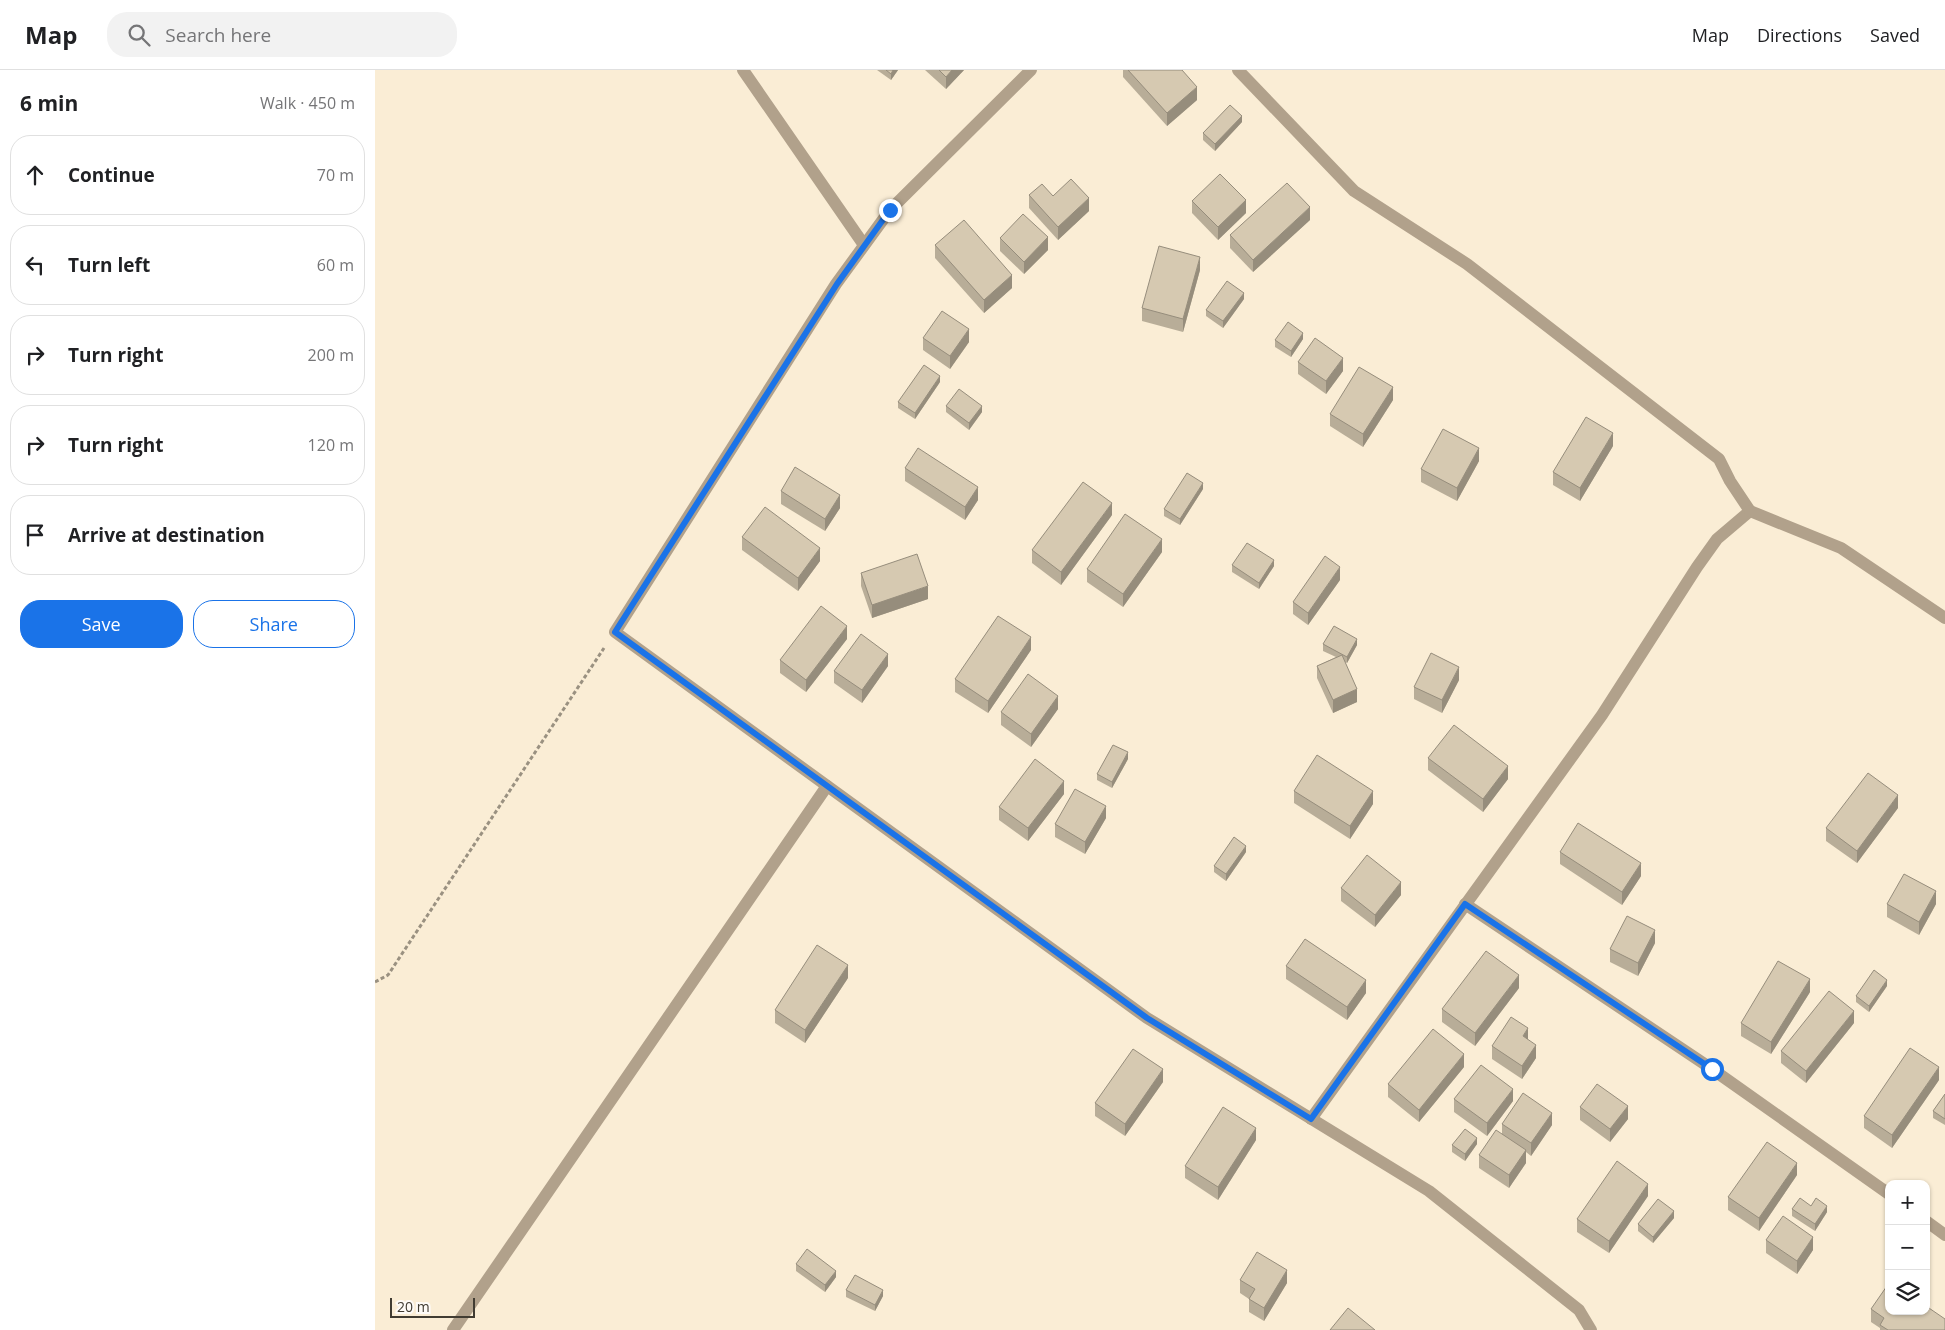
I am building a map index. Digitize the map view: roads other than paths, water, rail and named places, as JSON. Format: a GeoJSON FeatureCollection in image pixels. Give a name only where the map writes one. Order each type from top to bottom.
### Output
{"type":"FeatureCollection","features":[{"type":"Feature","properties":{"kind":"street"},"geometry":{"type":"LineString","coordinates":[[743,70],[865,245]]}},
{"type":"Feature","properties":{"kind":"street"},"geometry":{"type":"LineString","coordinates":[[1031,70],[890,210],[837,284],[615,632],[1147,1018],[1429,1191],[1579,1310],[1591,1330]]}},
{"type":"Feature","properties":{"kind":"street"},"geometry":{"type":"LineString","coordinates":[[1238,70],[1354,191],[1467,264],[1719,460],[1730,481],[1750,511],[1841,548],[1945,618]]}},
{"type":"Feature","properties":{"kind":"street"},"geometry":{"type":"LineString","coordinates":[[1311,1119],[1602,715],[1697,567],[1717,540],[1750,511]]}},
{"type":"Feature","properties":{"kind":"street"},"geometry":{"type":"LineString","coordinates":[[453,1330],[827,786]]}},
{"type":"Feature","properties":{"kind":"street"},"geometry":{"type":"LineString","coordinates":[[1465,904],[1712,1069],[1885,1191]]}},
{"type":"Feature","properties":{"kind":"street"},"geometry":{"type":"LineString","coordinates":[[1930,1224],[1945,1235]]}}]}
